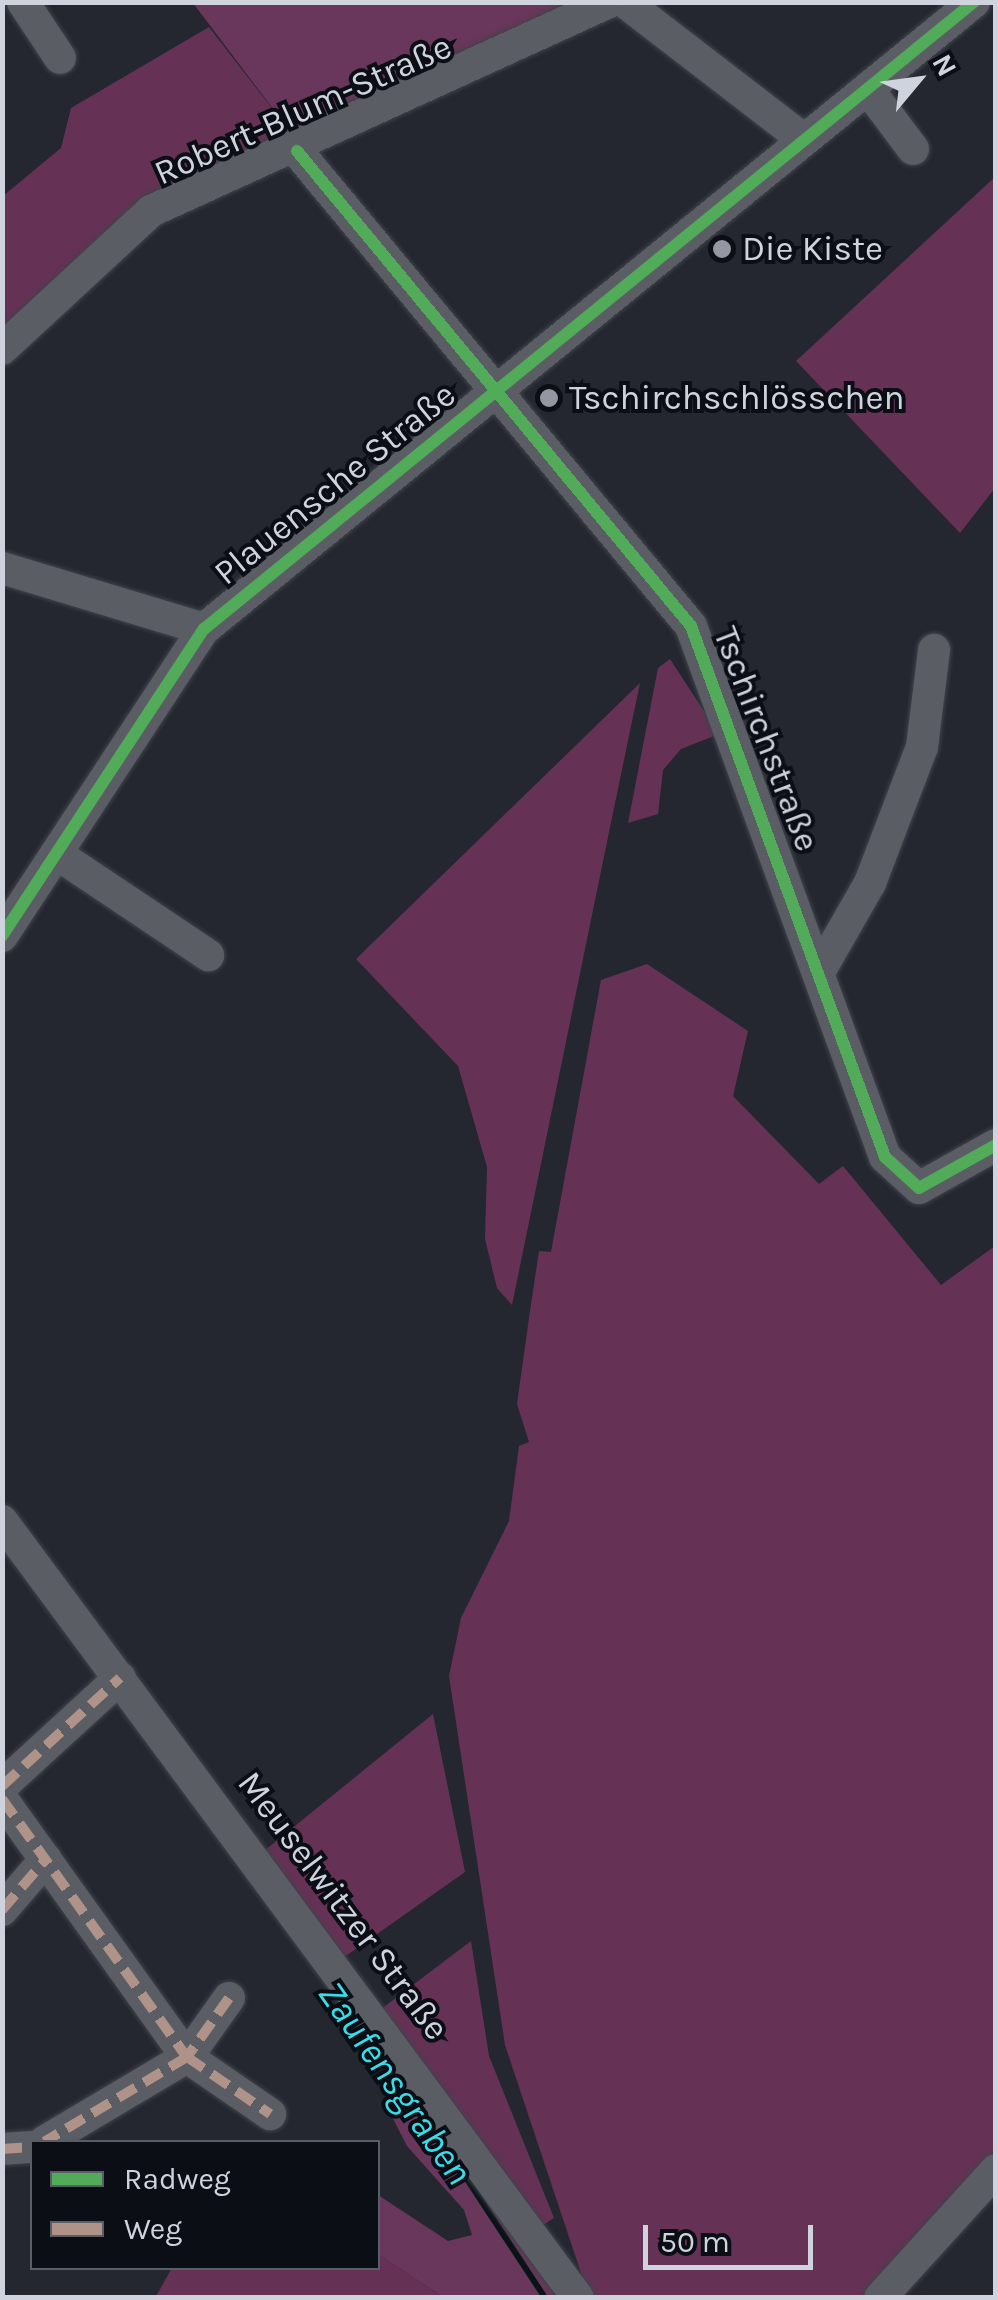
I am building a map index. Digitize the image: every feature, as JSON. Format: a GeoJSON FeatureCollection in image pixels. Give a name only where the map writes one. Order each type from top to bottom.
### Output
{"type":"FeatureCollection","features":[{"type":"Feature","properties":{"kind":"street"},"geometry":{"type":"LineString","coordinates":[[23,2],[60,58]]}},
{"type":"Feature","properties":{"kind":"street","name":"Robert-Blum-Straße"},"geometry":{"type":"LineString","coordinates":[[2,350],[151,212],[297,151],[609,2]]}},
{"type":"Feature","properties":{"kind":"street"},"geometry":{"type":"LineString","coordinates":[[626,2],[804,139]]}},
{"type":"Feature","properties":{"kind":"street","name":"Plauensche Straße"},"geometry":{"type":"LineString","coordinates":[[2,936],[204,630],[974,2]]}},
{"type":"Feature","properties":{"kind":"street"},"geometry":{"type":"LineString","coordinates":[[868,89],[913,149]]}},
{"type":"Feature","properties":{"kind":"street","name":"Tschirchstraße"},"geometry":{"type":"LineString","coordinates":[[297,151],[691,626],[878,1142],[906,1180],[936,1186],[996,1146]]}},
{"type":"Feature","properties":{"kind":"street"},"geometry":{"type":"LineString","coordinates":[[2,568],[204,630]]}},
{"type":"Feature","properties":{"kind":"street"},"geometry":{"type":"LineString","coordinates":[[819,972],[870,883],[922,747],[934,650]]}},
{"type":"Feature","properties":{"kind":"street"},"geometry":{"type":"LineString","coordinates":[[58,854],[208,955]]}},
{"type":"Feature","properties":{"kind":"street","name":"Meuselwitzer Straße"},"geometry":{"type":"LineString","coordinates":[[2,1521],[578,2298]]}},
{"type":"Feature","properties":{"kind":"street"},"geometry":{"type":"LineString","coordinates":[[2,1786],[120,1678]]}},
{"type":"Feature","properties":{"kind":"street"},"geometry":{"type":"LineString","coordinates":[[2,1798],[187,2057],[270,2114]]}},
{"type":"Feature","properties":{"kind":"street"},"geometry":{"type":"LineString","coordinates":[[2,1910],[46,1860]]}},
{"type":"Feature","properties":{"kind":"street"},"geometry":{"type":"LineString","coordinates":[[47,2140],[187,2057],[229,1998]]}},
{"type":"Feature","properties":{"kind":"street"},"geometry":{"type":"LineString","coordinates":[[2,2149],[30,2147]]}},
{"type":"Feature","properties":{"kind":"street"},"geometry":{"type":"LineString","coordinates":[[880,2298],[996,2170]]}},
{"type":"Feature","properties":{"kind":"shaded area"},"geometry":{"type":"Polygon","coordinates":[[[193,3],[582,3],[295,138],[193,3]]]}},
{"type":"Feature","properties":{"kind":"shaded area"},"geometry":{"type":"Polygon","coordinates":[[[209,27],[295,138],[143,204],[3,333],[3,196],[61,148],[71,108],[209,27]]]}},
{"type":"Feature","properties":{"kind":"shaded area"},"geometry":{"type":"Polygon","coordinates":[[[995,177],[995,488],[960,533],[796,361],[995,177]]]}},
{"type":"Feature","properties":{"kind":"shaded area"},"geometry":{"type":"Polygon","coordinates":[[[670,659],[719,734],[681,749],[663,770],[658,814],[628,823],[658,668],[670,659]]]}},
{"type":"Feature","properties":{"kind":"shaded area"},"geometry":{"type":"Polygon","coordinates":[[[640,683],[512,1305],[497,1288],[485,1239],[487,1167],[458,1066],[356,959],[640,683]]]}},
{"type":"Feature","properties":{"kind":"shaded area"},"geometry":{"type":"Polygon","coordinates":[[[647,964],[748,1031],[733,1096],[819,1184],[843,1166],[941,1285],[995,1246],[995,2158],[871,2297],[589,2297],[505,2045],[449,1676],[461,1618],[509,1521],[519,1446],[529,1442],[517,1404],[539,1251],[551,1252],[601,980],[647,964]]]}},
{"type":"Feature","properties":{"kind":"shaded area"},"geometry":{"type":"Polygon","coordinates":[[[433,1714],[465,1872],[343,1958],[264,1851],[433,1714]]]}},
{"type":"Feature","properties":{"kind":"shaded area"},"geometry":{"type":"Polygon","coordinates":[[[471,1941],[489,2056],[554,2218],[540,2227],[380,2010],[471,1941]]]}},
{"type":"Feature","properties":{"kind":"shaded area"},"geometry":{"type":"Polygon","coordinates":[[[413,2087],[535,2255],[556,2297],[443,2297],[380,2255],[380,2196],[448,2241],[472,2235],[464,2210],[407,2146],[386,2105],[413,2087]]]}},
{"type":"Feature","properties":{"kind":"shaded area"},"geometry":{"type":"Polygon","coordinates":[[[380,2255],[443,2297],[155,2298],[171,2270],[380,2270],[380,2255]]]}},
{"type":"Feature","properties":{"kind":"waterway","name":"Zaufensgraben"},"geometry":{"type":"LineString","coordinates":[[444,2144],[545,2298]]}},
{"type":"Feature","properties":{"kind":"marked path"},"geometry":{"type":"LineString","coordinates":[[2,1786],[120,1678]]}},
{"type":"Feature","properties":{"kind":"marked path"},"geometry":{"type":"LineString","coordinates":[[2,1799],[187,2057],[47,2140]]}},
{"type":"Feature","properties":{"kind":"marked path"},"geometry":{"type":"LineString","coordinates":[[2,1910],[46,1859]]}},
{"type":"Feature","properties":{"kind":"marked path"},"geometry":{"type":"LineString","coordinates":[[229,1998],[187,2057],[270,2114]]}},
{"type":"Feature","properties":{"kind":"marked path"},"geometry":{"type":"LineString","coordinates":[[2,2149],[30,2147]]}},
{"type":"Feature","properties":{"kind":"cycle path"},"geometry":{"type":"LineString","coordinates":[[2,936],[204,629],[974,2]]}},
{"type":"Feature","properties":{"kind":"cycle path"},"geometry":{"type":"LineString","coordinates":[[297,151],[691,626],[885,1157],[919,1188],[996,1145]]}},
{"type":"Feature","properties":{"kind":"place","name":"Die Kiste"},"geometry":{"type":"Point","coordinates":[722,249]}},
{"type":"Feature","properties":{"kind":"place","name":"Tschirchschlösschen"},"geometry":{"type":"Point","coordinates":[549,398]}}]}
